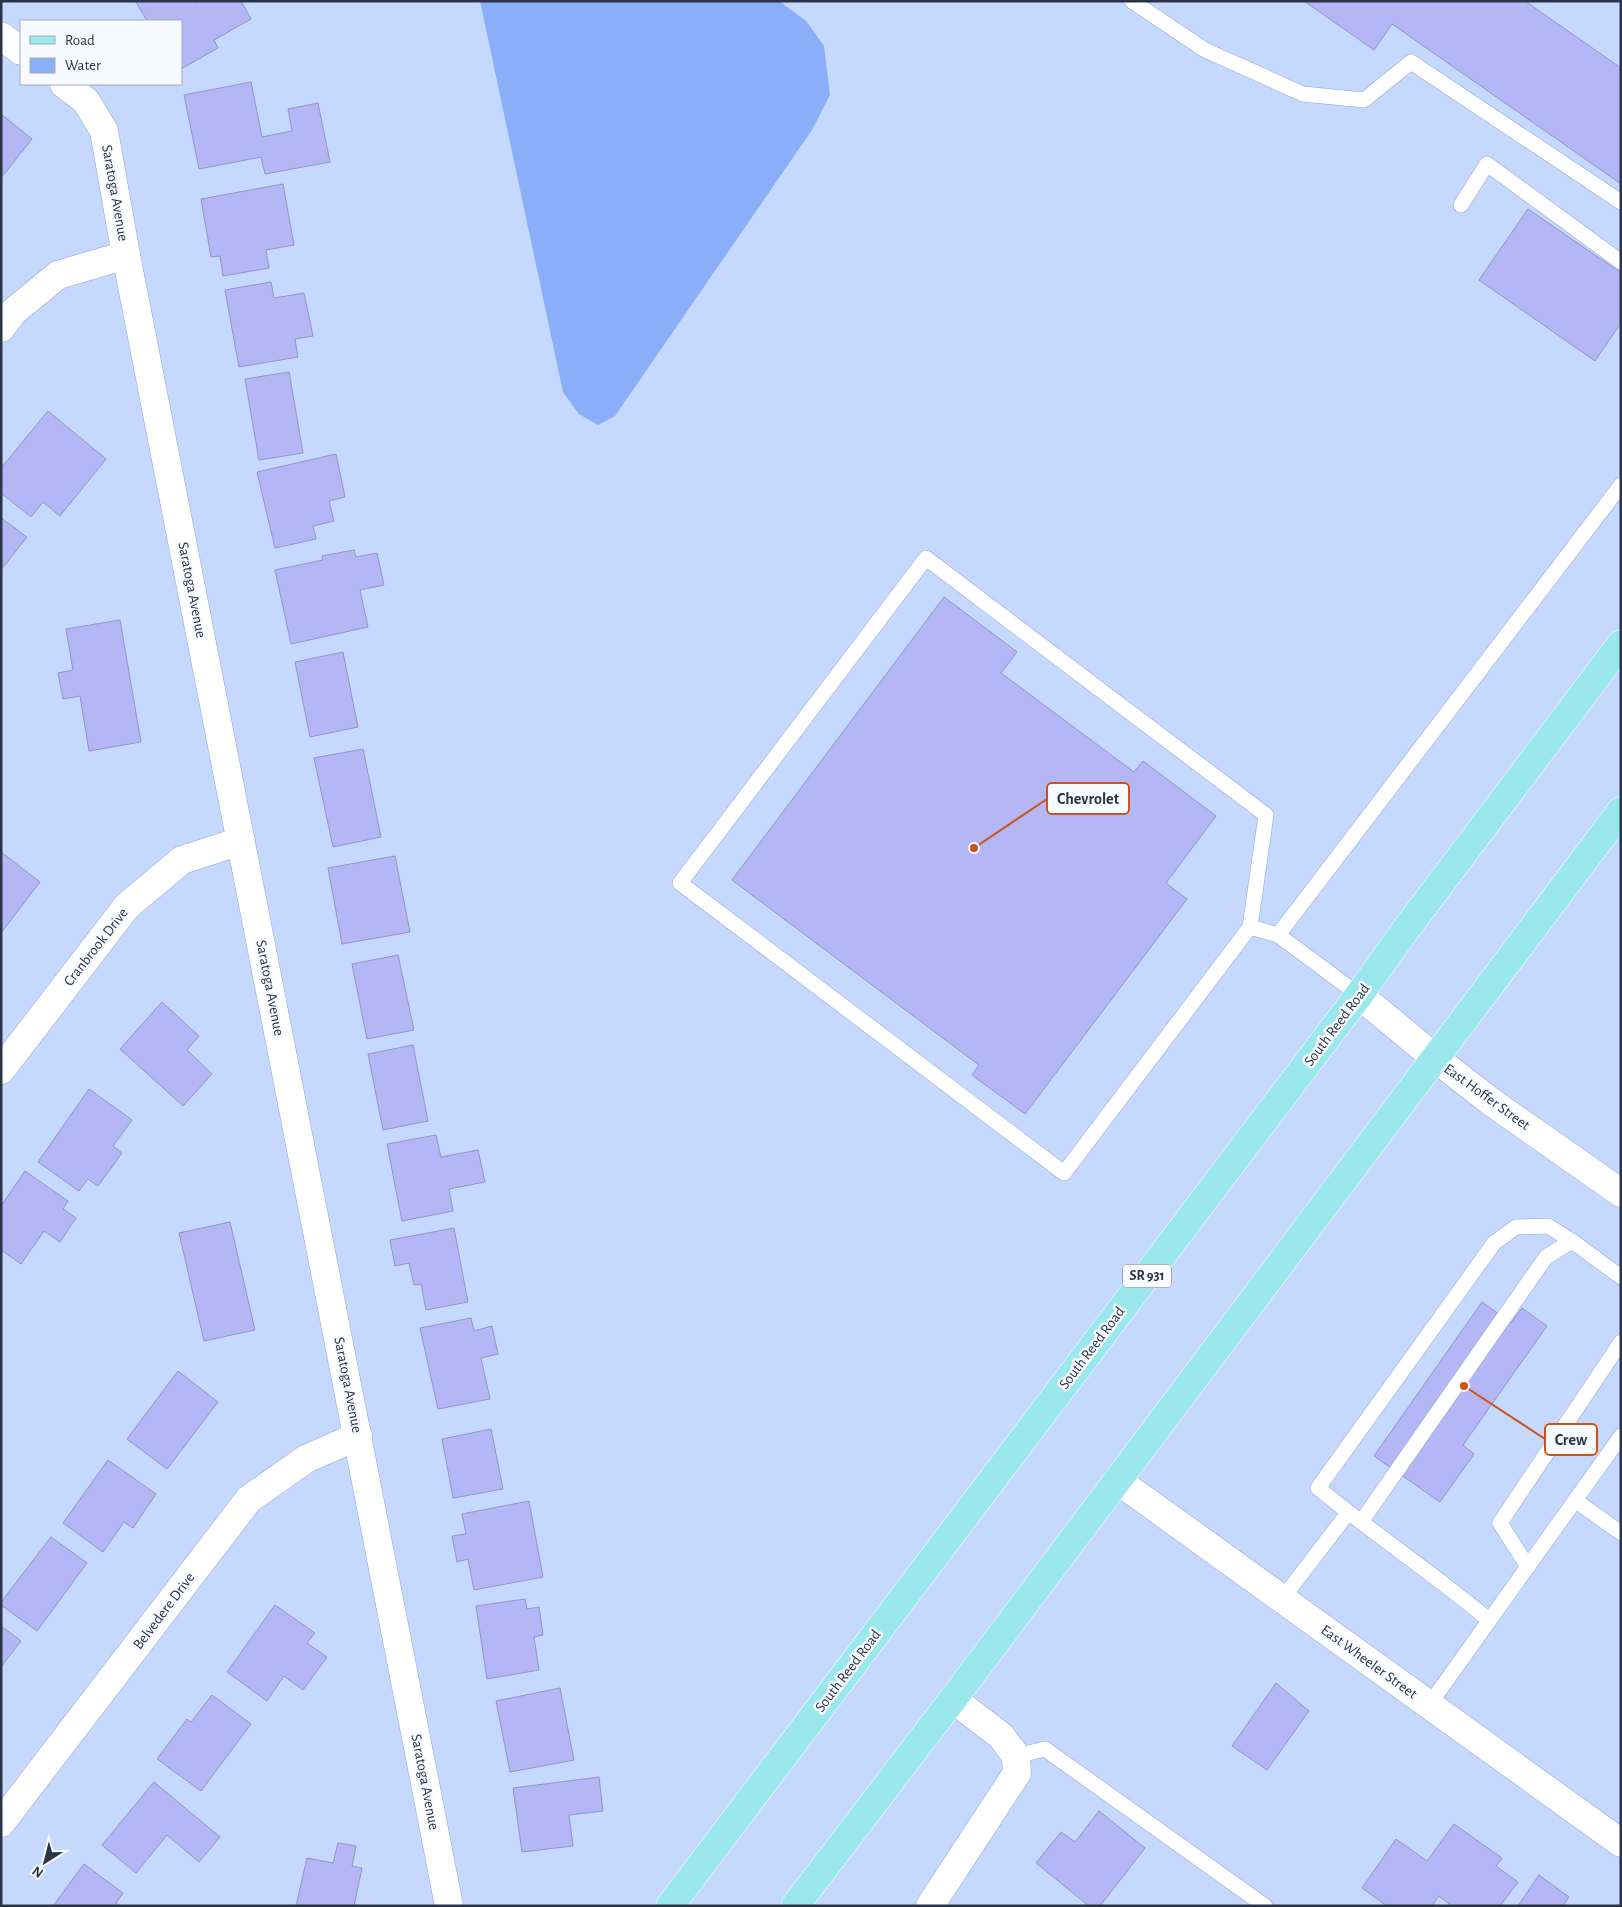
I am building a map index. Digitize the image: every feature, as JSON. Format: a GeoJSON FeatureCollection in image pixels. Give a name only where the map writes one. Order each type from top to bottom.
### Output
{"type":"FeatureCollection","features":[{"type":"Feature","properties":{"kind":"main road","name":"South Reed Road"},"geometry":{"type":"LineString","coordinates":[[670,1906],[1359,995],[1404,932],[1621,644]]}},
{"type":"Feature","properties":{"kind":"main road"},"geometry":{"type":"LineString","coordinates":[[795,1906],[1621,811]]}},
{"type":"Feature","properties":{"kind":"street"},"geometry":{"type":"LineString","coordinates":[[1,36],[20,50]]}},
{"type":"Feature","properties":{"kind":"street","name":"Saratoga Avenue"},"geometry":{"type":"LineString","coordinates":[[65,85],[86,101],[104,131],[126,254],[449,1906]]}},
{"type":"Feature","properties":{"kind":"street"},"geometry":{"type":"LineString","coordinates":[[1,328],[13,312],[58,275],[126,254]]}},
{"type":"Feature","properties":{"kind":"street","name":"Cranbrook Drive"},"geometry":{"type":"LineString","coordinates":[[1,1070],[127,906],[182,860],[241,841]]}},
{"type":"Feature","properties":{"kind":"street","name":"East Hoffer Street"},"geometry":{"type":"LineString","coordinates":[[1359,995],[1434,1058],[1490,1101],[1621,1193]]}},
{"type":"Feature","properties":{"kind":"street","name":"Belvedere Drive"},"geometry":{"type":"LineString","coordinates":[[1,1823],[250,1499],[306,1459],[358,1436]]}},
{"type":"Feature","properties":{"kind":"street","name":"East Wheeler Street"},"geometry":{"type":"LineString","coordinates":[[1117,1480],[1621,1843]]}},
{"type":"Feature","properties":{"kind":"street"},"geometry":{"type":"LineString","coordinates":[[930,1906],[1017,1773],[1016,1756],[1001,1736],[953,1699]]}},
{"type":"Feature","properties":{"kind":"lane"},"geometry":{"type":"LineString","coordinates":[[1132,1],[1205,50],[1303,94],[1364,100],[1411,62],[1621,202]]}},
{"type":"Feature","properties":{"kind":"lane"},"geometry":{"type":"LineString","coordinates":[[1461,206],[1487,164],[1621,262]]}},
{"type":"Feature","properties":{"kind":"lane"},"geometry":{"type":"LineString","coordinates":[[1278,935],[1621,485]]}},
{"type":"Feature","properties":{"kind":"lane"},"geometry":{"type":"LineString","coordinates":[[926,558],[1266,814],[1250,927],[1064,1174],[680,883],[926,558]]}},
{"type":"Feature","properties":{"kind":"lane"},"geometry":{"type":"LineString","coordinates":[[1250,927],[1278,935],[1359,995]]}},
{"type":"Feature","properties":{"kind":"lane"},"geometry":{"type":"LineString","coordinates":[[1489,1620],[1318,1488],[1494,1243],[1516,1227],[1548,1226],[1621,1277]]}},
{"type":"Feature","properties":{"kind":"lane"},"geometry":{"type":"LineString","coordinates":[[1361,1522],[1546,1257],[1572,1241]]}},
{"type":"Feature","properties":{"kind":"lane"},"geometry":{"type":"LineString","coordinates":[[1528,1567],[1500,1523],[1621,1342]]}},
{"type":"Feature","properties":{"kind":"lane"},"geometry":{"type":"LineString","coordinates":[[1429,1705],[1621,1436]]}},
{"type":"Feature","properties":{"kind":"lane"},"geometry":{"type":"LineString","coordinates":[[1576,1501],[1621,1533]]}},
{"type":"Feature","properties":{"kind":"lane"},"geometry":{"type":"LineString","coordinates":[[1282,1599],[1348,1513]]}},
{"type":"Feature","properties":{"kind":"lane"},"geometry":{"type":"LineString","coordinates":[[1016,1756],[1045,1749],[1265,1906]]}},
{"type":"Feature","properties":{"kind":"water"},"geometry":{"type":"Polygon","coordinates":[[[480,1],[779,1],[806,21],[824,46],[830,95],[812,130],[615,416],[598,425],[579,414],[563,392],[480,1]]]}},
{"type":"Feature","properties":{"kind":"building"},"geometry":{"type":"Polygon","coordinates":[[[194,1],[195,3],[198,1],[241,1],[251,19],[214,40],[218,48],[182,68],[182,20],[146,20],[136,2],[194,1]]]}},
{"type":"Feature","properties":{"kind":"building"},"geometry":{"type":"Polygon","coordinates":[[[1304,1],[1525,1],[1621,68],[1621,184],[1392,24],[1374,50],[1304,1]]]}},
{"type":"Feature","properties":{"kind":"building"},"geometry":{"type":"Polygon","coordinates":[[[251,82],[262,137],[292,131],[288,109],[318,103],[330,162],[265,174],[261,157],[199,169],[184,95],[251,82]]]}},
{"type":"Feature","properties":{"kind":"building"},"geometry":{"type":"Polygon","coordinates":[[[1,114],[32,139],[1,178],[1,114]]]}},
{"type":"Feature","properties":{"kind":"building"},"geometry":{"type":"Polygon","coordinates":[[[283,184],[294,245],[266,250],[269,268],[223,276],[220,256],[211,257],[201,199],[283,184]]]}},
{"type":"Feature","properties":{"kind":"building"},"geometry":{"type":"Polygon","coordinates":[[[1528,209],[1621,273],[1621,323],[1595,361],[1479,280],[1528,209]]]}},
{"type":"Feature","properties":{"kind":"building"},"geometry":{"type":"Polygon","coordinates":[[[271,282],[274,298],[304,293],[313,336],[295,339],[298,357],[239,367],[225,290],[271,282]]]}},
{"type":"Feature","properties":{"kind":"building"},"geometry":{"type":"Polygon","coordinates":[[[289,372],[303,453],[259,460],[245,379],[289,372]]]}},
{"type":"Feature","properties":{"kind":"building"},"geometry":{"type":"Polygon","coordinates":[[[48,411],[106,459],[60,516],[43,502],[31,517],[1,493],[1,468],[48,411]]]}},
{"type":"Feature","properties":{"kind":"building"},"geometry":{"type":"Polygon","coordinates":[[[336,454],[345,497],[329,501],[334,521],[313,526],[316,539],[275,548],[257,472],[336,454]]]}},
{"type":"Feature","properties":{"kind":"building"},"geometry":{"type":"Polygon","coordinates":[[[1,518],[27,537],[1,570],[1,518]]]}},
{"type":"Feature","properties":{"kind":"building"},"geometry":{"type":"Polygon","coordinates":[[[354,550],[356,557],[377,553],[384,585],[360,590],[368,627],[291,644],[275,570],[323,560],[322,556],[354,550]]]}},
{"type":"Feature","properties":{"kind":"building"},"geometry":{"type":"Polygon","coordinates":[[[944,597],[1017,652],[1001,673],[1134,772],[1143,761],[1216,816],[1166,883],[1187,899],[1025,1114],[972,1075],[979,1065],[732,880],[944,597]]]}},
{"type":"Feature","properties":{"kind":"building"},"geometry":{"type":"Polygon","coordinates":[[[120,620],[141,742],[89,751],[80,696],[63,699],[58,673],[73,670],[66,629],[120,620]]]}},
{"type":"Feature","properties":{"kind":"building"},"geometry":{"type":"Polygon","coordinates":[[[343,652],[358,727],[310,737],[295,662],[343,652]]]}},
{"type":"Feature","properties":{"kind":"building"},"geometry":{"type":"Polygon","coordinates":[[[363,749],[381,837],[333,847],[314,758],[363,749]]]}},
{"type":"Feature","properties":{"kind":"building"},"geometry":{"type":"Polygon","coordinates":[[[1,852],[40,882],[1,933],[1,852]]]}},
{"type":"Feature","properties":{"kind":"building"},"geometry":{"type":"Polygon","coordinates":[[[395,856],[410,932],[342,944],[328,868],[395,856]]]}},
{"type":"Feature","properties":{"kind":"building"},"geometry":{"type":"Polygon","coordinates":[[[398,955],[414,1030],[367,1039],[352,964],[398,955]]]}},
{"type":"Feature","properties":{"kind":"building"},"geometry":{"type":"Polygon","coordinates":[[[162,1002],[199,1036],[187,1050],[212,1074],[183,1106],[120,1049],[162,1002]]]}},
{"type":"Feature","properties":{"kind":"building"},"geometry":{"type":"Polygon","coordinates":[[[413,1045],[428,1121],[383,1130],[368,1054],[413,1045]]]}},
{"type":"Feature","properties":{"kind":"building"},"geometry":{"type":"Polygon","coordinates":[[[89,1089],[132,1120],[113,1146],[122,1153],[98,1186],[88,1179],[79,1191],[38,1162],[89,1089]]]}},
{"type":"Feature","properties":{"kind":"building"},"geometry":{"type":"Polygon","coordinates":[[[436,1135],[441,1157],[478,1150],[485,1182],[449,1189],[453,1211],[402,1221],[387,1144],[436,1135]]]}},
{"type":"Feature","properties":{"kind":"building"},"geometry":{"type":"Polygon","coordinates":[[[25,1171],[68,1201],[63,1209],[76,1218],[60,1242],[44,1231],[21,1264],[1,1250],[1,1206],[25,1171]]]}},
{"type":"Feature","properties":{"kind":"building"},"geometry":{"type":"Polygon","coordinates":[[[230,1222],[255,1330],[204,1341],[179,1233],[230,1222]]]}},
{"type":"Feature","properties":{"kind":"building"},"geometry":{"type":"Polygon","coordinates":[[[454,1228],[468,1302],[426,1310],[421,1284],[414,1285],[409,1263],[395,1266],[390,1240],[454,1228]]]}},
{"type":"Feature","properties":{"kind":"building"},"geometry":{"type":"Polygon","coordinates":[[[1482,1302],[1511,1323],[1522,1308],[1547,1326],[1463,1445],[1474,1454],[1440,1502],[1374,1456],[1482,1302]]]}},
{"type":"Feature","properties":{"kind":"building"},"geometry":{"type":"Polygon","coordinates":[[[471,1318],[474,1331],[492,1326],[498,1354],[481,1358],[490,1399],[438,1409],[420,1328],[471,1318]]]}},
{"type":"Feature","properties":{"kind":"building"},"geometry":{"type":"Polygon","coordinates":[[[178,1371],[218,1402],[167,1469],[127,1439],[178,1371]]]}},
{"type":"Feature","properties":{"kind":"building"},"geometry":{"type":"Polygon","coordinates":[[[491,1429],[503,1489],[453,1498],[442,1439],[491,1429]]]}},
{"type":"Feature","properties":{"kind":"building"},"geometry":{"type":"Polygon","coordinates":[[[108,1460],[156,1494],[133,1528],[124,1522],[103,1552],[63,1523],[108,1460]]]}},
{"type":"Feature","properties":{"kind":"building"},"geometry":{"type":"Polygon","coordinates":[[[529,1501],[543,1577],[474,1590],[468,1559],[457,1562],[452,1536],[466,1534],[462,1514],[529,1501]]]}},
{"type":"Feature","properties":{"kind":"building"},"geometry":{"type":"Polygon","coordinates":[[[51,1537],[87,1563],[37,1631],[1,1605],[1,1602],[51,1537]]]}},
{"type":"Feature","properties":{"kind":"building"},"geometry":{"type":"Polygon","coordinates":[[[525,1599],[527,1609],[539,1607],[543,1635],[534,1637],[539,1670],[487,1679],[476,1606],[525,1599]]]}},
{"type":"Feature","properties":{"kind":"building"},"geometry":{"type":"Polygon","coordinates":[[[275,1605],[315,1633],[307,1643],[327,1657],[303,1690],[284,1676],[267,1701],[227,1672],[275,1605]]]}},
{"type":"Feature","properties":{"kind":"building"},"geometry":{"type":"Polygon","coordinates":[[[1,1626],[21,1641],[1,1667],[1,1626]]]}},
{"type":"Feature","properties":{"kind":"building"},"geometry":{"type":"Polygon","coordinates":[[[1276,1683],[1309,1711],[1267,1770],[1232,1746],[1276,1683]]]}},
{"type":"Feature","properties":{"kind":"building"},"geometry":{"type":"Polygon","coordinates":[[[560,1688],[574,1760],[510,1772],[496,1701],[560,1688]]]}},
{"type":"Feature","properties":{"kind":"building"},"geometry":{"type":"Polygon","coordinates":[[[212,1695],[251,1724],[201,1791],[157,1759],[187,1719],[191,1722],[212,1695]]]}},
{"type":"Feature","properties":{"kind":"building"},"geometry":{"type":"Polygon","coordinates":[[[599,1777],[603,1811],[569,1815],[573,1846],[522,1852],[513,1788],[599,1777]]]}},
{"type":"Feature","properties":{"kind":"building"},"geometry":{"type":"Polygon","coordinates":[[[154,1782],[220,1837],[199,1862],[167,1835],[136,1873],[102,1845],[154,1782]]]}},
{"type":"Feature","properties":{"kind":"building"},"geometry":{"type":"Polygon","coordinates":[[[1099,1811],[1145,1848],[1100,1906],[1089,1906],[1036,1863],[1061,1832],[1075,1842],[1099,1811]]]}},
{"type":"Feature","properties":{"kind":"building"},"geometry":{"type":"Polygon","coordinates":[[[1454,1824],[1502,1858],[1496,1866],[1518,1882],[1500,1906],[1452,1906],[1439,1896],[1432,1906],[1387,1906],[1362,1888],[1396,1839],[1427,1861],[1454,1824]]]}},
{"type":"Feature","properties":{"kind":"building"},"geometry":{"type":"Polygon","coordinates":[[[338,1843],[356,1846],[352,1866],[362,1868],[354,1906],[296,1906],[307,1858],[333,1863],[338,1843]]]}},
{"type":"Feature","properties":{"kind":"building"},"geometry":{"type":"Polygon","coordinates":[[[84,1864],[123,1893],[116,1903],[120,1906],[53,1906],[84,1864]]]}},
{"type":"Feature","properties":{"kind":"building"},"geometry":{"type":"Polygon","coordinates":[[[1539,1875],[1569,1897],[1563,1906],[1518,1906],[1539,1875]]]}},
{"type":"Feature","properties":{"kind":"place","name":"Chevrolet"},"geometry":{"type":"Point","coordinates":[974,848]}},
{"type":"Feature","properties":{"kind":"place","name":"Crew"},"geometry":{"type":"Point","coordinates":[1464,1386]}}]}
